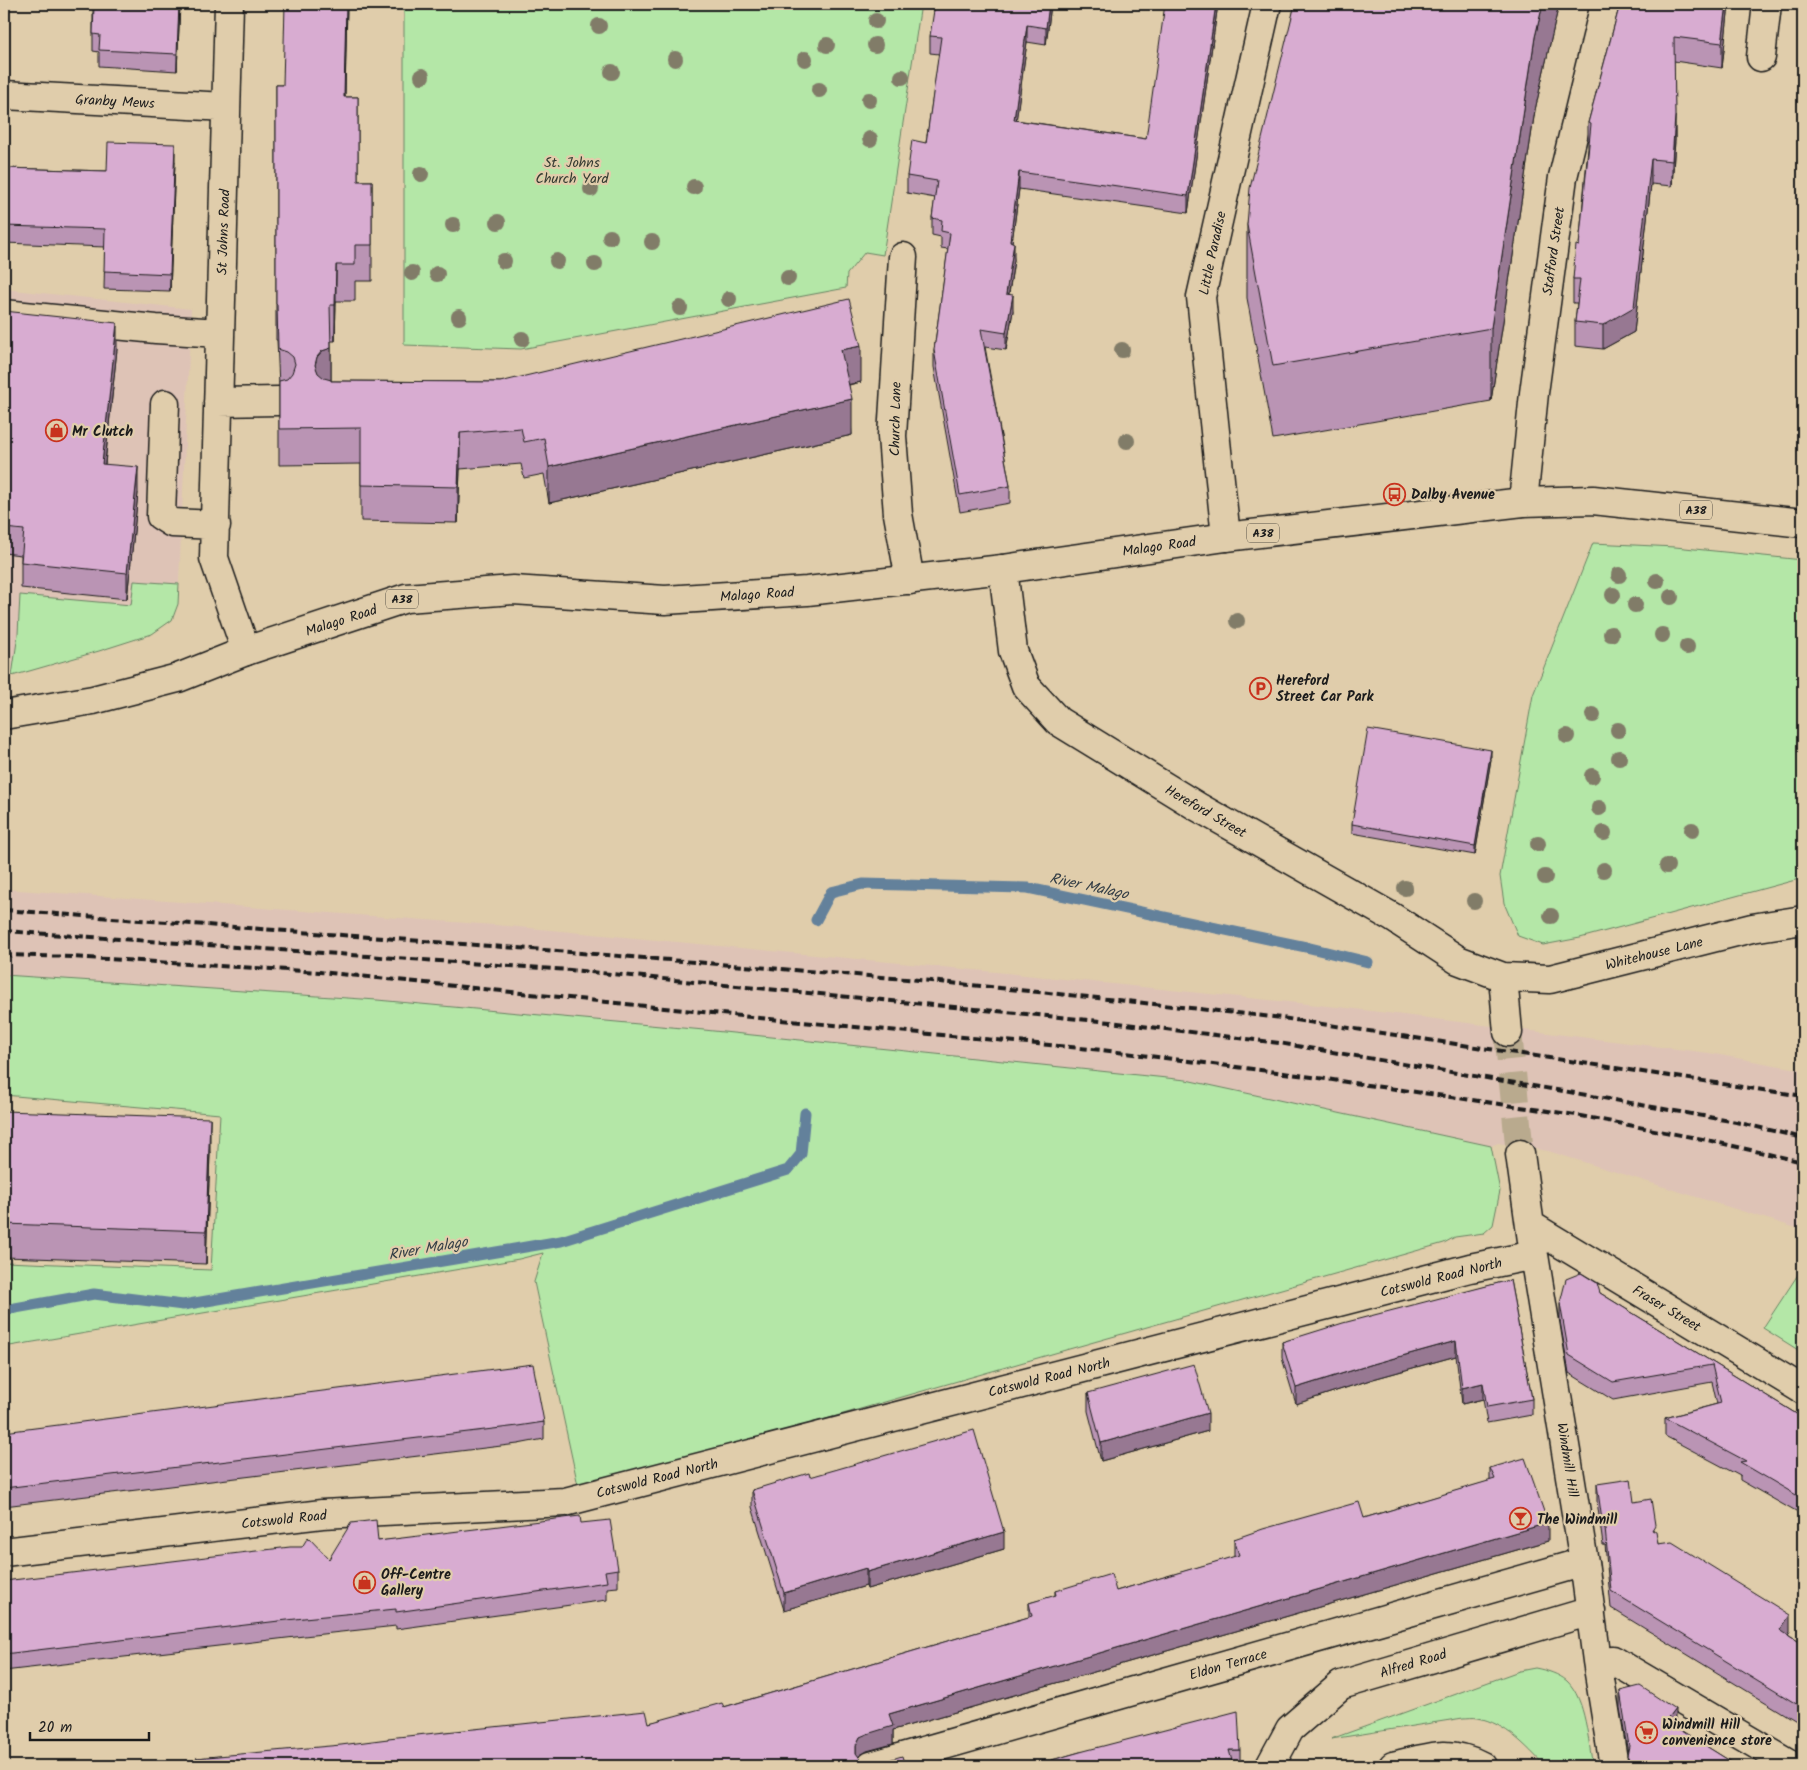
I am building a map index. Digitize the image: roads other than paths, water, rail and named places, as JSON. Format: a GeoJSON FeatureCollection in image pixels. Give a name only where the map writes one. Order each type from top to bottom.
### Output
{"type":"FeatureCollection","features":[{"type":"Feature","properties":{"kind":"main road","name":"St Johns Road"},"geometry":{"type":"LineString","coordinates":[[229,4],[214,558],[246,651]]}},
{"type":"Feature","properties":{"kind":"main road","name":"Little Paradise"},"geometry":{"type":"LineString","coordinates":[[1226,537],[1201,297],[1268,4]]}},
{"type":"Feature","properties":{"kind":"main road","name":"Stafford Street"},"geometry":{"type":"LineString","coordinates":[[1522,502],[1534,393],[1563,177],[1605,4]]}},
{"type":"Feature","properties":{"kind":"main road"},"geometry":{"type":"LineString","coordinates":[[1761,57],[1768,4]]}},
{"type":"Feature","properties":{"kind":"main road","name":"Granby Mews"},"geometry":{"type":"LineString","coordinates":[[4,95],[226,107]]}},
{"type":"Feature","properties":{"kind":"main road","name":"Church Lane"},"geometry":{"type":"LineString","coordinates":[[903,257],[892,436],[898,514],[910,580]]}},
{"type":"Feature","properties":{"kind":"main road"},"geometry":{"type":"LineString","coordinates":[[4,314],[156,329],[220,333]]}},
{"type":"Feature","properties":{"kind":"main road"},"geometry":{"type":"LineString","coordinates":[[218,402],[279,401]]}},
{"type":"Feature","properties":{"kind":"main road"},"geometry":{"type":"LineString","coordinates":[[165,404],[161,516],[172,524],[216,525]]}},
{"type":"Feature","properties":{"kind":"main road","name":"A38"},"geometry":{"type":"LineString","coordinates":[[1522,502],[1593,500],[1803,523]]}},
{"type":"Feature","properties":{"kind":"main road","name":"Malago Road"},"geometry":{"type":"LineString","coordinates":[[4,715],[93,700],[178,678],[246,651],[406,598],[512,590],[665,600],[807,591],[1003,569],[1226,537],[1522,502]]}},
{"type":"Feature","properties":{"kind":"main road","name":"Hereford Street"},"geometry":{"type":"LineString","coordinates":[[1003,569],[1013,651],[1026,686],[1058,721],[1198,807],[1392,917],[1458,960],[1503,977]]}},
{"type":"Feature","properties":{"kind":"main road","name":"Whitehouse Lane"},"geometry":{"type":"LineString","coordinates":[[1503,977],[1550,979],[1752,928],[1803,920]]}},
{"type":"Feature","properties":{"kind":"main road"},"geometry":{"type":"LineString","coordinates":[[1503,977],[1508,1032]]}},
{"type":"Feature","properties":{"kind":"main road","name":"Windmill Hill"},"geometry":{"type":"LineString","coordinates":[[1520,1154],[1614,1766]]}},
{"type":"Feature","properties":{"kind":"main road","name":"Fraser Street"},"geometry":{"type":"LineString","coordinates":[[1530,1225],[1803,1390]]}},
{"type":"Feature","properties":{"kind":"main road","name":"Cotswold Road North"},"geometry":{"type":"LineString","coordinates":[[565,1502],[1470,1268],[1534,1255]]}},
{"type":"Feature","properties":{"kind":"main road","name":"Cotswold Road"},"geometry":{"type":"LineString","coordinates":[[4,1552],[322,1514],[565,1502]]}},
{"type":"Feature","properties":{"kind":"main road","name":"Eldon Terrace"},"geometry":{"type":"LineString","coordinates":[[871,1766],[1584,1562]]}},
{"type":"Feature","properties":{"kind":"main road","name":"Alfred Road"},"geometry":{"type":"LineString","coordinates":[[1278,1764],[1290,1729],[1342,1685],[1591,1611]]}},
{"type":"Feature","properties":{"kind":"main road"},"geometry":{"type":"LineString","coordinates":[[1597,1661],[1613,1660],[1793,1766]]}},
{"type":"Feature","properties":{"kind":"main road"},"geometry":{"type":"LineString","coordinates":[[1393,1766],[1440,1755],[1460,1756],[1482,1766]]}},
{"type":"Feature","properties":{"kind":"waterway","name":"River Malago"},"geometry":{"type":"LineString","coordinates":[[816,920],[831,892],[863,884],[1028,888],[1368,962]]}},
{"type":"Feature","properties":{"kind":"waterway","name":"River Malago"},"geometry":{"type":"LineString","coordinates":[[4,1310],[94,1294],[183,1305],[561,1241],[788,1170],[801,1154],[805,1113]]}},
{"type":"Feature","properties":{"kind":"tunnel"},"geometry":{"type":"LineString","coordinates":[[1508,1032],[1520,1154]]}},
{"type":"Feature","properties":{"kind":"railway"},"geometry":{"type":"LineString","coordinates":[[4,910],[931,981],[1117,1000],[1282,1018],[1803,1096]]}},
{"type":"Feature","properties":{"kind":"railway"},"geometry":{"type":"LineString","coordinates":[[4,931],[570,970],[1110,1022],[1279,1043],[1736,1122],[1803,1138]]}},
{"type":"Feature","properties":{"kind":"railway"},"geometry":{"type":"LineString","coordinates":[[4,955],[73,957],[320,972],[770,1019],[1102,1050],[1277,1072],[1576,1115],[1707,1140],[1803,1162]]}},
{"type":"Feature","properties":{"kind":"place","name":"Mr Clutch"},"geometry":{"type":"Point","coordinates":[56,431]}},
{"type":"Feature","properties":{"kind":"place","name":"Dalby Avenue"},"geometry":{"type":"Point","coordinates":[1395,494]}},
{"type":"Feature","properties":{"kind":"place","name":"Hereford Street Car Park"},"geometry":{"type":"Point","coordinates":[1260,688]}},
{"type":"Feature","properties":{"kind":"place","name":"The Windmill"},"geometry":{"type":"Point","coordinates":[1521,1519]}},
{"type":"Feature","properties":{"kind":"place","name":"Off-Centre Gallery"},"geometry":{"type":"Point","coordinates":[365,1582]}},
{"type":"Feature","properties":{"kind":"place","name":"Windmill Hill convenience store"},"geometry":{"type":"Point","coordinates":[1646,1732]}},
{"type":"Feature","properties":{"kind":"park label","name":"St. Johns Church Yard"},"geometry":{"type":"Point","coordinates":[572,170]}}]}
